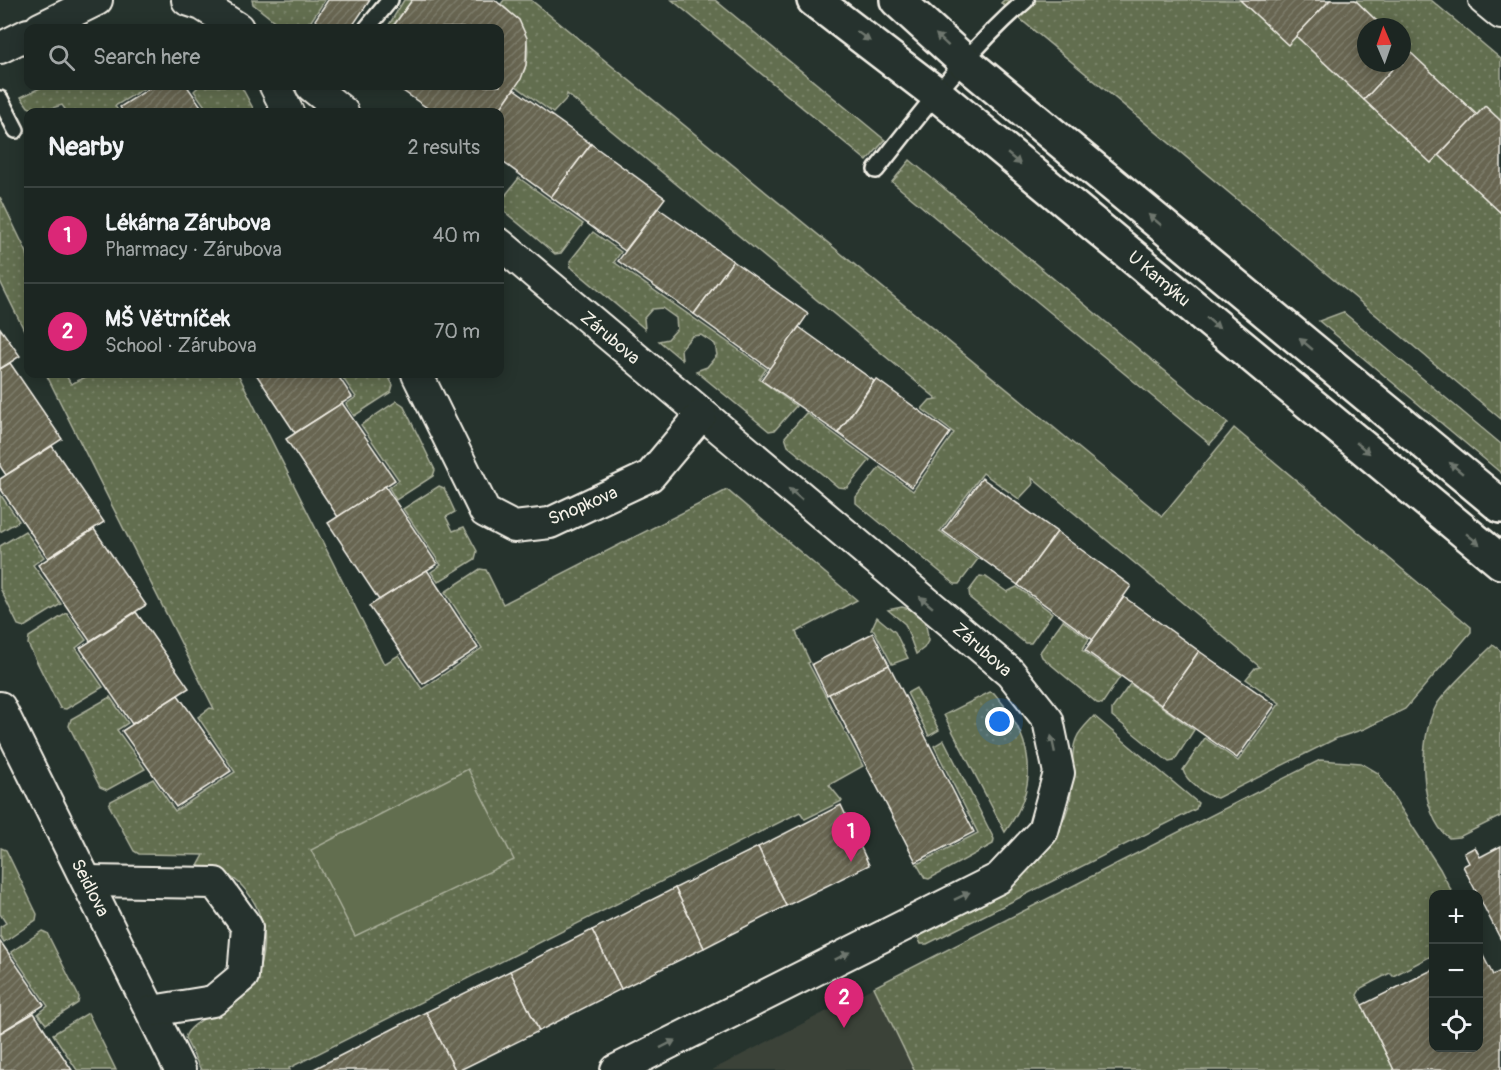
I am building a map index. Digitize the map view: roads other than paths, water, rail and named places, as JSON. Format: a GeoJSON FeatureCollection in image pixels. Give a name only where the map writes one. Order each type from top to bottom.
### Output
{"type":"FeatureCollection","features":[{"type":"Feature","properties":{"kind":"street"},"geometry":{"type":"LineString","coordinates":[[48,24],[97,0]]}},
{"type":"Feature","properties":{"kind":"street"},"geometry":{"type":"LineString","coordinates":[[187,0],[202,5],[232,24]]}},
{"type":"Feature","properties":{"kind":"street","name":"U Kamýku"},"geometry":{"type":"LineString","coordinates":[[814,0],[938,95],[1501,562]]}},
{"type":"Feature","properties":{"kind":"street"},"geometry":{"type":"LineString","coordinates":[[897,0],[965,62],[1501,506]]}},
{"type":"Feature","properties":{"kind":"street"},"geometry":{"type":"LineString","coordinates":[[1484,0],[1501,14]]}},
{"type":"Feature","properties":{"kind":"street"},"geometry":{"type":"LineString","coordinates":[[0,48],[24,36]]}},
{"type":"Feature","properties":{"kind":"street"},"geometry":{"type":"LineString","coordinates":[[277,90],[286,108]]}},
{"type":"Feature","properties":{"kind":"street"},"geometry":{"type":"LineString","coordinates":[[319,90],[339,108]]}},
{"type":"Feature","properties":{"kind":"street","name":"Zárubova"},"geometry":{"type":"LineString","coordinates":[[504,247],[1010,672],[1048,720],[1059,772],[1043,831],[999,878],[616,1070]]}},
{"type":"Feature","properties":{"kind":"street","name":"Snopkova"},"geometry":{"type":"LineString","coordinates":[[419,378],[485,512],[514,527],[550,523],[650,476],[701,415]]}},
{"type":"Feature","properties":{"kind":"street","name":"Seidlova"},"geometry":{"type":"LineString","coordinates":[[0,707],[180,1070]]}},
{"type":"Feature","properties":{"kind":"street"},"geometry":{"type":"LineString","coordinates":[[87,881],[215,883],[247,927],[243,976],[213,1001],[152,1011]]}},
{"type":"Feature","properties":{"kind":"lane"},"geometry":{"type":"LineString","coordinates":[[371,24],[390,0]]}},
{"type":"Feature","properties":{"kind":"lane"},"geometry":{"type":"LineString","coordinates":[[876,170],[965,62],[1004,19],[1026,0]]}},
{"type":"Feature","properties":{"kind":"lane"},"geometry":{"type":"LineString","coordinates":[[0,99],[16,130]]}},
{"type":"Feature","properties":{"kind":"place","name":"Lékárna Zárubova"},"geometry":{"type":"Point","coordinates":[851,862]}},
{"type":"Feature","properties":{"kind":"place","name":"MŠ Větrníček"},"geometry":{"type":"Point","coordinates":[844,1028]}}]}
